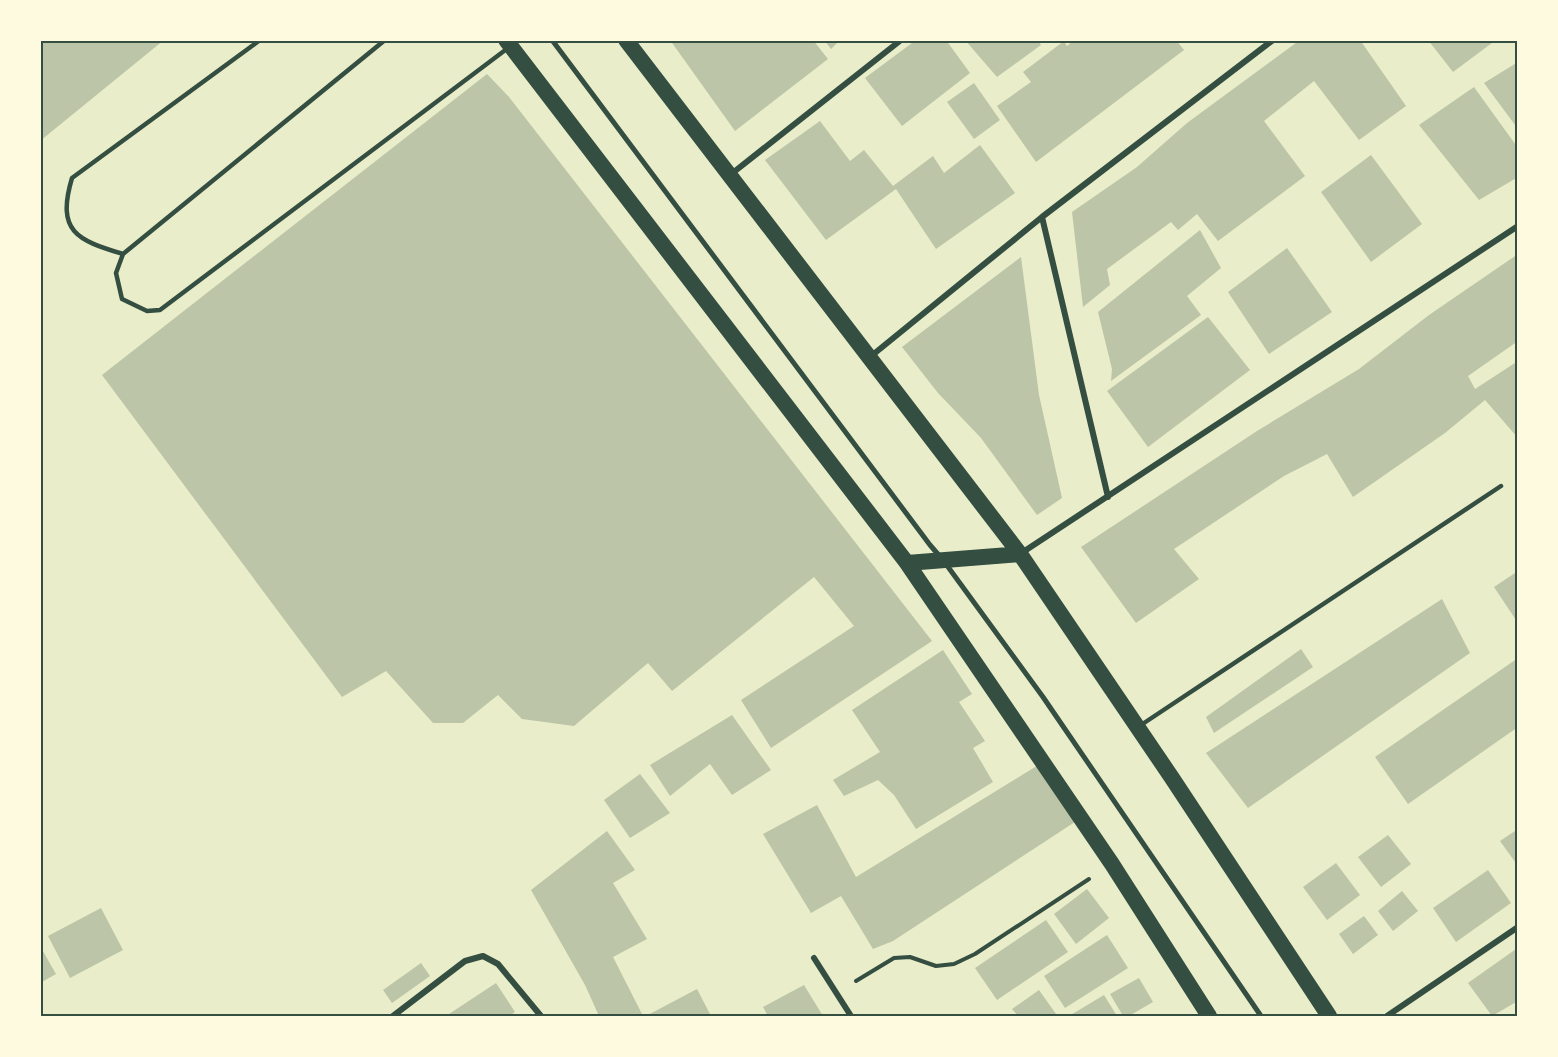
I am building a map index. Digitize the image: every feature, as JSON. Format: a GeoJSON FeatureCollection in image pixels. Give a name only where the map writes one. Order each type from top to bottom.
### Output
{"type":"FeatureCollection","features":[{"type":"Feature","properties":{"kind":"highway"},"geometry":{"type":"LineString","coordinates":[[626,40],[1020,554],[1329,1017]]}},
{"type":"Feature","properties":{"kind":"highway"},"geometry":{"type":"LineString","coordinates":[[508,44],[907,563],[1112,864],[1209,1017]]}},
{"type":"Feature","properties":{"kind":"highway"},"geometry":{"type":"LineString","coordinates":[[907,563],[1020,554]]}},
{"type":"Feature","properties":{"kind":"street"},"geometry":{"type":"LineString","coordinates":[[552,40],[922,536],[943,560],[1043,697],[1261,1017]]}},
{"type":"Feature","properties":{"kind":"street"},"geometry":{"type":"LineString","coordinates":[[729,176],[902,40]]}},
{"type":"Feature","properties":{"kind":"street"},"geometry":{"type":"LineString","coordinates":[[869,357],[1042,218],[1273,40]]}},
{"type":"Feature","properties":{"kind":"street"},"geometry":{"type":"LineString","coordinates":[[1042,218],[1108,497]]}},
{"type":"Feature","properties":{"kind":"street"},"geometry":{"type":"LineString","coordinates":[[1020,554],[1518,226]]}},
{"type":"Feature","properties":{"kind":"street"},"geometry":{"type":"LineString","coordinates":[[1387,1017],[1518,927]]}},
{"type":"Feature","properties":{"kind":"street"},"geometry":{"type":"LineString","coordinates":[[393,1017],[465,961],[483,956],[498,964],[541,1017]]}},
{"type":"Feature","properties":{"kind":"street"},"geometry":{"type":"LineString","coordinates":[[814,958],[851,1017]]}},
{"type":"Feature","properties":{"kind":"lane"},"geometry":{"type":"LineString","coordinates":[[123,254],[84,242],[71,227],[65,200],[72,178],[260,40]]}},
{"type":"Feature","properties":{"kind":"lane"},"geometry":{"type":"LineString","coordinates":[[385,40],[123,254],[116,273],[122,298],[147,311],[160,310],[508,44]]}},
{"type":"Feature","properties":{"kind":"lane"},"geometry":{"type":"LineString","coordinates":[[1138,728],[1501,486]]}},
{"type":"Feature","properties":{"kind":"path"},"geometry":{"type":"LineString","coordinates":[[837,993],[894,958],[910,957],[936,966],[954,964],[975,954],[1112,864]]}},
{"type":"Feature","properties":{"kind":"building"},"geometry":{"type":"Polygon","coordinates":[[[40,40],[164,40],[40,141],[40,40]]]}},
{"type":"Feature","properties":{"kind":"building"},"geometry":{"type":"Polygon","coordinates":[[[670,40],[813,40],[828,59],[735,131],[670,40]]]}},
{"type":"Feature","properties":{"kind":"building"},"geometry":{"type":"Polygon","coordinates":[[[824,40],[840,40],[831,49],[824,40]]]}},
{"type":"Feature","properties":{"kind":"building"},"geometry":{"type":"Polygon","coordinates":[[[916,40],[946,40],[970,73],[902,126],[865,78],[916,40]]]}},
{"type":"Feature","properties":{"kind":"building"},"geometry":{"type":"Polygon","coordinates":[[[965,40],[1038,40],[1041,45],[997,77],[965,40]]]}},
{"type":"Feature","properties":{"kind":"building"},"geometry":{"type":"Polygon","coordinates":[[[1074,40],[1176,40],[1184,50],[1036,162],[997,106],[1031,82],[1023,72],[1064,41],[1067,46],[1074,40]]]}},
{"type":"Feature","properties":{"kind":"building"},"geometry":{"type":"Polygon","coordinates":[[[1300,40],[1360,40],[1406,106],[1359,140],[1314,81],[1264,121],[1305,176],[1218,241],[1197,214],[1178,230],[1171,222],[1107,269],[1110,285],[1083,307],[1072,212],[1137,167],[1187,123],[1300,40]]]}},
{"type":"Feature","properties":{"kind":"building"},"geometry":{"type":"Polygon","coordinates":[[[1428,40],[1496,40],[1453,72],[1428,40]]]}},
{"type":"Feature","properties":{"kind":"building"},"geometry":{"type":"Polygon","coordinates":[[[1518,62],[1518,129],[1484,83],[1518,62]]]}},
{"type":"Feature","properties":{"kind":"building"},"geometry":{"type":"Polygon","coordinates":[[[487,74],[509,97],[932,641],[771,748],[741,700],[854,626],[814,577],[672,691],[648,663],[574,726],[522,719],[498,695],[463,723],[433,723],[386,671],[342,697],[102,375],[487,74]]]}},
{"type":"Feature","properties":{"kind":"building"},"geometry":{"type":"Polygon","coordinates":[[[974,83],[1000,120],[974,139],[947,102],[974,83]]]}},
{"type":"Feature","properties":{"kind":"building"},"geometry":{"type":"Polygon","coordinates":[[[1474,87],[1518,148],[1518,177],[1479,200],[1419,125],[1474,87]]]}},
{"type":"Feature","properties":{"kind":"building"},"geometry":{"type":"Polygon","coordinates":[[[820,121],[850,161],[864,150],[893,186],[933,156],[944,173],[980,145],[1015,193],[936,249],[896,189],[826,240],[765,160],[820,121]]]}},
{"type":"Feature","properties":{"kind":"building"},"geometry":{"type":"Polygon","coordinates":[[[1371,155],[1422,224],[1371,262],[1321,192],[1371,155]]]}},
{"type":"Feature","properties":{"kind":"building"},"geometry":{"type":"Polygon","coordinates":[[[1200,230],[1221,268],[1187,296],[1201,315],[1111,381],[1112,369],[1098,312],[1200,230]]]}},
{"type":"Feature","properties":{"kind":"building"},"geometry":{"type":"Polygon","coordinates":[[[1287,248],[1332,312],[1269,354],[1228,292],[1287,248]]]}},
{"type":"Feature","properties":{"kind":"building"},"geometry":{"type":"Polygon","coordinates":[[[1518,254],[1518,341],[1468,376],[1475,389],[1518,361],[1518,438],[1485,400],[1445,433],[1353,497],[1327,454],[1284,476],[1174,549],[1199,579],[1136,623],[1081,547],[1257,431],[1359,369],[1429,315],[1518,254]]]}},
{"type":"Feature","properties":{"kind":"building"},"geometry":{"type":"Polygon","coordinates":[[[1021,257],[1039,395],[1062,498],[1037,515],[981,438],[938,393],[902,347],[1021,257]]]}},
{"type":"Feature","properties":{"kind":"building"},"geometry":{"type":"Polygon","coordinates":[[[1208,317],[1250,370],[1148,447],[1107,391],[1208,317]]]}},
{"type":"Feature","properties":{"kind":"building"},"geometry":{"type":"Polygon","coordinates":[[[1518,571],[1518,623],[1494,587],[1518,571]]]}},
{"type":"Feature","properties":{"kind":"building"},"geometry":{"type":"Polygon","coordinates":[[[1442,599],[1470,653],[1248,808],[1206,753],[1442,599]]]}},
{"type":"Feature","properties":{"kind":"building"},"geometry":{"type":"Polygon","coordinates":[[[1301,649],[1313,667],[1214,733],[1206,717],[1301,649]]]}},
{"type":"Feature","properties":{"kind":"building"},"geometry":{"type":"Polygon","coordinates":[[[943,650],[972,694],[959,702],[985,741],[973,748],[993,782],[916,829],[894,795],[878,780],[844,796],[833,780],[880,752],[852,710],[943,650]]]}},
{"type":"Feature","properties":{"kind":"building"},"geometry":{"type":"Polygon","coordinates":[[[1518,658],[1518,727],[1408,804],[1375,757],[1518,658]]]}},
{"type":"Feature","properties":{"kind":"building"},"geometry":{"type":"Polygon","coordinates":[[[732,715],[771,770],[732,795],[710,764],[670,796],[650,765],[732,715]]]}},
{"type":"Feature","properties":{"kind":"building"},"geometry":{"type":"Polygon","coordinates":[[[1040,764],[1078,820],[893,941],[873,949],[841,896],[811,913],[763,834],[817,805],[856,877],[1040,764]]]}},
{"type":"Feature","properties":{"kind":"building"},"geometry":{"type":"Polygon","coordinates":[[[640,774],[670,813],[630,838],[604,800],[640,774]]]}},
{"type":"Feature","properties":{"kind":"building"},"geometry":{"type":"Polygon","coordinates":[[[1518,829],[1518,866],[1500,841],[1518,829]]]}},
{"type":"Feature","properties":{"kind":"building"},"geometry":{"type":"Polygon","coordinates":[[[607,831],[635,870],[613,883],[647,939],[613,957],[643,1016],[599,1016],[585,985],[531,890],[607,831]]]}},
{"type":"Feature","properties":{"kind":"building"},"geometry":{"type":"Polygon","coordinates":[[[1388,835],[1411,864],[1381,887],[1358,857],[1388,835]]]}},
{"type":"Feature","properties":{"kind":"building"},"geometry":{"type":"Polygon","coordinates":[[[1336,863],[1360,895],[1327,920],[1303,887],[1336,863]]]}},
{"type":"Feature","properties":{"kind":"building"},"geometry":{"type":"Polygon","coordinates":[[[1488,870],[1511,903],[1456,942],[1433,908],[1488,870]]]}},
{"type":"Feature","properties":{"kind":"building"},"geometry":{"type":"Polygon","coordinates":[[[1087,889],[1109,918],[1076,944],[1054,914],[1087,889]]]}},
{"type":"Feature","properties":{"kind":"building"},"geometry":{"type":"Polygon","coordinates":[[[1402,891],[1418,911],[1393,931],[1378,911],[1402,891]]]}},
{"type":"Feature","properties":{"kind":"building"},"geometry":{"type":"Polygon","coordinates":[[[101,908],[123,950],[70,978],[48,936],[101,908]]]}},
{"type":"Feature","properties":{"kind":"building"},"geometry":{"type":"Polygon","coordinates":[[[1364,916],[1378,935],[1353,954],[1339,934],[1364,916]]]}},
{"type":"Feature","properties":{"kind":"building"},"geometry":{"type":"Polygon","coordinates":[[[1046,920],[1068,952],[997,1000],[975,968],[1046,920]]]}},
{"type":"Feature","properties":{"kind":"building"},"geometry":{"type":"Polygon","coordinates":[[[1107,935],[1128,968],[1065,1008],[1044,976],[1107,935]]]}},
{"type":"Feature","properties":{"kind":"building"},"geometry":{"type":"Polygon","coordinates":[[[40,946],[56,974],[40,983],[40,946]]]}},
{"type":"Feature","properties":{"kind":"building"},"geometry":{"type":"Polygon","coordinates":[[[1516,949],[1518,1001],[1492,1016],[1468,983],[1516,949]]]}},
{"type":"Feature","properties":{"kind":"building"},"geometry":{"type":"Polygon","coordinates":[[[421,963],[430,976],[392,1003],[383,990],[421,963]]]}},
{"type":"Feature","properties":{"kind":"building"},"geometry":{"type":"Polygon","coordinates":[[[1139,978],[1153,1002],[1129,1016],[1123,1016],[1110,994],[1139,978]]]}},
{"type":"Feature","properties":{"kind":"building"},"geometry":{"type":"Polygon","coordinates":[[[496,983],[515,1012],[509,1016],[446,1016],[496,983]]]}},
{"type":"Feature","properties":{"kind":"building"},"geometry":{"type":"Polygon","coordinates":[[[804,985],[823,1016],[768,1016],[763,1007],[804,985]]]}},
{"type":"Feature","properties":{"kind":"building"},"geometry":{"type":"Polygon","coordinates":[[[697,989],[711,1016],[646,1016],[697,989]]]}},
{"type":"Feature","properties":{"kind":"building"},"geometry":{"type":"Polygon","coordinates":[[[1039,990],[1056,1014],[1018,1016],[1012,1009],[1039,990]]]}},
{"type":"Feature","properties":{"kind":"building"},"geometry":{"type":"Polygon","coordinates":[[[1104,995],[1117,1016],[1069,1016],[1104,995]]]}}]}
